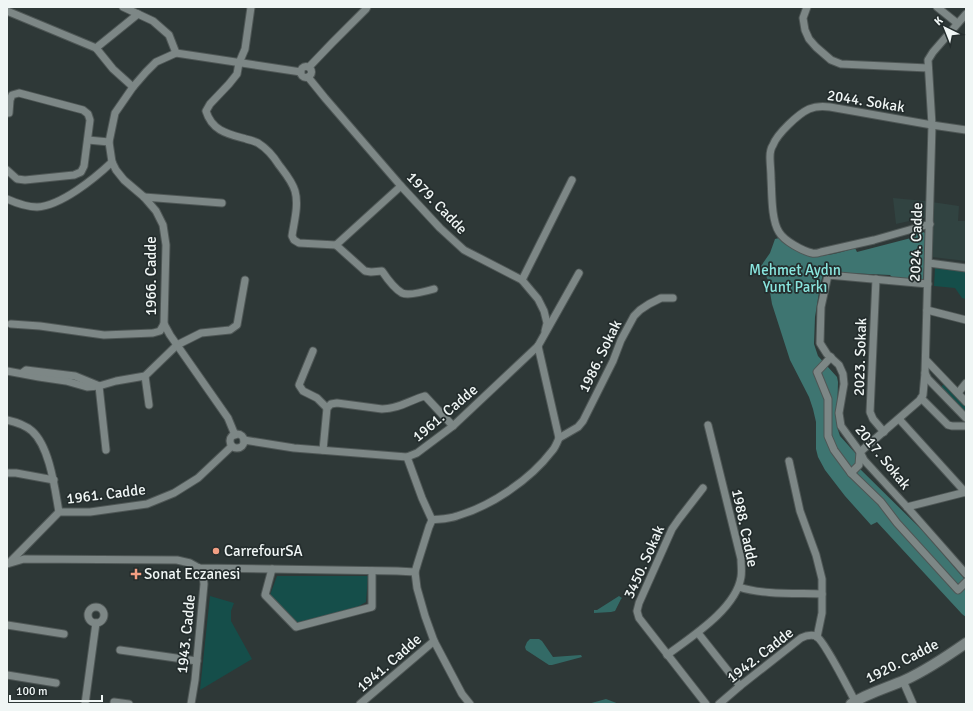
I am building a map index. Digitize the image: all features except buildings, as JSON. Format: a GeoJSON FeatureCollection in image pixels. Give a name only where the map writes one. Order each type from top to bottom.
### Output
{"type":"FeatureCollection","features":[{"type":"Feature","properties":{"kind":"main road","name":"1920. Cadde"},"geometry":{"type":"LineString","coordinates":[[857,702],[930,667],[966,643]]}},
{"type":"Feature","properties":{"kind":"street"},"geometry":{"type":"LineString","coordinates":[[123,7],[153,21],[170,35],[176,53],[301,72],[304,77],[311,75],[312,71],[309,67]]}},
{"type":"Feature","properties":{"kind":"street"},"geometry":{"type":"LineString","coordinates":[[250,7],[245,49],[239,62],[237,74],[210,104],[206,111],[208,117],[214,126],[222,132],[257,143],[275,159],[288,176],[295,192],[296,208],[292,236],[294,240],[299,243],[336,245],[365,271],[382,271],[388,280],[402,293],[408,294],[434,289]]}},
{"type":"Feature","properties":{"kind":"street"},"geometry":{"type":"LineString","coordinates":[[301,72],[303,67],[309,67],[367,7]]}},
{"type":"Feature","properties":{"kind":"street"},"geometry":{"type":"LineString","coordinates":[[807,7],[803,18],[804,30],[816,47],[831,60],[841,64],[928,68],[928,60],[930,57],[966,14]]}},
{"type":"Feature","properties":{"kind":"street"},"geometry":{"type":"LineString","coordinates":[[937,7],[957,24]]}},
{"type":"Feature","properties":{"kind":"street"},"geometry":{"type":"LineString","coordinates":[[7,11],[96,48],[113,69],[134,87]]}},
{"type":"Feature","properties":{"kind":"street"},"geometry":{"type":"LineString","coordinates":[[96,48],[138,14]]}},
{"type":"Feature","properties":{"kind":"street","name":"1966. Cadde"},"geometry":{"type":"LineString","coordinates":[[176,53],[156,62],[146,72],[115,113],[109,142],[112,162],[124,180],[144,197],[156,211],[163,225],[166,245],[164,324],[170,335],[228,418],[235,435]]}},
{"type":"Feature","properties":{"kind":"street","name":"2024. Cadde"},"geometry":{"type":"LineString","coordinates":[[921,398],[924,389],[926,360],[930,224],[932,125],[928,68]]}},
{"type":"Feature","properties":{"kind":"street","name":"1979. Cadde"},"geometry":{"type":"LineString","coordinates":[[308,77],[401,186],[440,228],[464,250],[522,280],[538,299],[544,311],[547,323],[544,335]]}},
{"type":"Feature","properties":{"kind":"street"},"geometry":{"type":"LineString","coordinates":[[7,89],[16,93],[24,93],[83,110],[88,114],[90,120],[84,166],[80,172],[74,175],[25,180],[17,179],[7,170]]}},
{"type":"Feature","properties":{"kind":"street"},"geometry":{"type":"LineString","coordinates":[[7,113],[12,95],[16,93]]}},
{"type":"Feature","properties":{"kind":"street","name":"2044. Sokak"},"geometry":{"type":"LineString","coordinates":[[930,224],[833,250],[810,253],[789,242],[779,232],[777,227],[773,212],[770,156],[773,145],[781,132],[797,118],[809,109],[820,106],[966,130]]}},
{"type":"Feature","properties":{"kind":"street"},"geometry":{"type":"LineString","coordinates":[[88,140],[109,142]]}},
{"type":"Feature","properties":{"kind":"street"},"geometry":{"type":"LineString","coordinates":[[7,199],[22,205],[36,207],[49,204],[69,196],[112,162]]}},
{"type":"Feature","properties":{"kind":"street"},"geometry":{"type":"LineString","coordinates":[[522,280],[572,180]]}},
{"type":"Feature","properties":{"kind":"street"},"geometry":{"type":"LineString","coordinates":[[336,245],[401,186]]}},
{"type":"Feature","properties":{"kind":"street"},"geometry":{"type":"LineString","coordinates":[[144,197],[222,203]]}},
{"type":"Feature","properties":{"kind":"street"},"geometry":{"type":"LineString","coordinates":[[929,263],[966,268]]}},
{"type":"Feature","properties":{"kind":"street","name":"1961. Cadde"},"geometry":{"type":"LineString","coordinates":[[244,440],[294,448],[407,457],[417,453],[453,426],[538,346],[579,273]]}},
{"type":"Feature","properties":{"kind":"street","name":"2017. Sokak"},"geometry":{"type":"LineString","coordinates":[[928,284],[828,275],[821,307],[820,342],[827,354],[839,365],[843,374],[844,384],[839,413],[841,426],[864,460],[966,574]]}},
{"type":"Feature","properties":{"kind":"street","name":"2023. Sokak"},"geometry":{"type":"LineString","coordinates":[[876,279],[870,412],[873,419],[884,432]]}},
{"type":"Feature","properties":{"kind":"street"},"geometry":{"type":"LineString","coordinates":[[7,371],[20,374],[26,370],[75,376],[100,386],[116,381],[145,376],[177,345],[201,334],[230,330],[237,325],[245,280]]}},
{"type":"Feature","properties":{"kind":"street","name":"1986. Sokak"},"geometry":{"type":"LineString","coordinates":[[559,438],[578,427],[587,415],[595,395],[613,361],[621,340],[634,316],[640,310],[661,298],[673,298]]}},
{"type":"Feature","properties":{"kind":"street"},"geometry":{"type":"LineString","coordinates":[[927,310],[966,320]]}},
{"type":"Feature","properties":{"kind":"street"},"geometry":{"type":"LineString","coordinates":[[10,324],[40,326],[104,335],[153,333],[160,331],[164,324]]}},
{"type":"Feature","properties":{"kind":"street"},"geometry":{"type":"LineString","coordinates":[[432,520],[456,517],[501,496],[521,482],[552,451],[559,438],[538,346]]}},
{"type":"Feature","properties":{"kind":"street"},"geometry":{"type":"LineString","coordinates":[[314,351],[299,385],[303,391],[316,398],[327,408]]}},
{"type":"Feature","properties":{"kind":"street"},"geometry":{"type":"LineString","coordinates":[[831,357],[817,372],[828,399],[828,436],[834,450],[851,472],[881,502],[897,523],[958,590],[966,582]]}},
{"type":"Feature","properties":{"kind":"street"},"geometry":{"type":"LineString","coordinates":[[926,360],[966,402]]}},
{"type":"Feature","properties":{"kind":"street"},"geometry":{"type":"LineString","coordinates":[[925,372],[927,377],[966,418]]}},
{"type":"Feature","properties":{"kind":"street"},"geometry":{"type":"LineString","coordinates":[[145,376],[149,405]]}},
{"type":"Feature","properties":{"kind":"street"},"geometry":{"type":"LineString","coordinates":[[924,385],[936,386],[944,379]]}},
{"type":"Feature","properties":{"kind":"street"},"geometry":{"type":"LineString","coordinates":[[958,394],[966,383]]}},
{"type":"Feature","properties":{"kind":"street"},"geometry":{"type":"LineString","coordinates":[[100,386],[106,450]]}},
{"type":"Feature","properties":{"kind":"street"},"geometry":{"type":"LineString","coordinates":[[323,450],[327,408],[331,404],[337,403],[388,409],[425,396],[453,426]]}},
{"type":"Feature","properties":{"kind":"street"},"geometry":{"type":"LineString","coordinates":[[851,472],[859,465],[860,452],[921,398],[948,425],[966,426]]}},
{"type":"Feature","properties":{"kind":"street"},"geometry":{"type":"LineString","coordinates":[[899,419],[966,492],[907,507]]}},
{"type":"Feature","properties":{"kind":"street"},"geometry":{"type":"LineString","coordinates":[[7,420],[21,424],[34,432],[38,439],[46,455],[54,480],[59,512]]}},
{"type":"Feature","properties":{"kind":"street","name":"1988. Cadde"},"geometry":{"type":"LineString","coordinates":[[667,655],[698,633],[726,606],[733,598],[739,587],[741,577],[742,568],[708,425]]}},
{"type":"Feature","properties":{"kind":"street"},"geometry":{"type":"LineString","coordinates":[[240,434],[244,440],[240,447],[236,448],[232,446],[230,442],[231,437],[240,434]]}},
{"type":"Feature","properties":{"kind":"street","name":"1961. Cadde"},"geometry":{"type":"LineString","coordinates":[[8,563],[59,512],[90,512],[147,504],[174,494],[198,478],[232,446]]}},
{"type":"Feature","properties":{"kind":"street"},"geometry":{"type":"LineString","coordinates":[[407,457],[432,520],[415,572],[420,598],[434,641],[468,703]]}},
{"type":"Feature","properties":{"kind":"street"},"geometry":{"type":"LineString","coordinates":[[789,461],[800,511],[822,579],[822,613],[817,637]]}},
{"type":"Feature","properties":{"kind":"street"},"geometry":{"type":"LineString","coordinates":[[7,473],[16,473],[54,480]]}},
{"type":"Feature","properties":{"kind":"street","name":"3450. Sokak"},"geometry":{"type":"LineString","coordinates":[[703,488],[672,529],[637,607],[637,611],[639,618],[706,704]]}},
{"type":"Feature","properties":{"kind":"street"},"geometry":{"type":"LineString","coordinates":[[8,563],[24,559],[177,560],[190,563],[198,568],[372,570],[415,572]]}},
{"type":"Feature","properties":{"kind":"street","name":"1943. Cadde"},"geometry":{"type":"LineString","coordinates":[[191,704],[204,584],[203,575],[198,568]]}},
{"type":"Feature","properties":{"kind":"street"},"geometry":{"type":"LineString","coordinates":[[272,569],[265,595],[296,626],[372,607],[372,570]]}},
{"type":"Feature","properties":{"kind":"street"},"geometry":{"type":"LineString","coordinates":[[739,587],[771,592],[822,594]]}},
{"type":"Feature","properties":{"kind":"street"},"geometry":{"type":"LineString","coordinates":[[84,704],[96,623]]}},
{"type":"Feature","properties":{"kind":"street"},"geometry":{"type":"LineString","coordinates":[[7,625],[64,634]]}},
{"type":"Feature","properties":{"kind":"street"},"geometry":{"type":"LineString","coordinates":[[698,633],[740,686]]}},
{"type":"Feature","properties":{"kind":"street","name":"1942. Cadde"},"geometry":{"type":"LineString","coordinates":[[719,704],[801,638],[809,635],[817,637],[824,645],[857,702]]}},
{"type":"Feature","properties":{"kind":"street","name":"1941. Cadde"},"geometry":{"type":"LineString","coordinates":[[360,704],[434,641]]}},
{"type":"Feature","properties":{"kind":"street"},"geometry":{"type":"LineString","coordinates":[[120,650],[196,661]]}},
{"type":"Feature","properties":{"kind":"street"},"geometry":{"type":"LineString","coordinates":[[7,675],[56,683]]}},
{"type":"Feature","properties":{"kind":"street"},"geometry":{"type":"LineString","coordinates":[[903,681],[913,704]]}},
{"type":"Feature","properties":{"kind":"street"},"geometry":{"type":"LineString","coordinates":[[114,702],[129,704]]}},
{"type":"Feature","properties":{"kind":"shaded area"},"geometry":{"type":"Polygon","coordinates":[[[893,198],[959,206],[958,221],[966,221],[966,261],[932,257],[932,216],[896,224],[893,198]]]}},
{"type":"Feature","properties":{"kind":"shaded area"},"geometry":{"type":"Polygon","coordinates":[[[935,268],[966,272],[966,299],[962,298],[955,288],[934,286],[935,268]]]}},
{"type":"Feature","properties":{"kind":"shaded area"},"geometry":{"type":"Polygon","coordinates":[[[944,384],[966,407],[966,414],[941,388],[944,384]]]}},
{"type":"Feature","properties":{"kind":"shaded area"},"geometry":{"type":"Polygon","coordinates":[[[277,576],[368,576],[366,602],[357,607],[297,624],[270,595],[277,576]]]}},
{"type":"Feature","properties":{"kind":"shaded area"},"geometry":{"type":"Polygon","coordinates":[[[210,596],[234,603],[231,611],[231,621],[252,659],[200,690],[210,596]]]}},
{"type":"Feature","properties":{"kind":"shaded area"},"geometry":{"type":"Polygon","coordinates":[[[619,596],[622,598],[615,611],[594,613],[594,610],[597,610],[619,596]]]}},
{"type":"Feature","properties":{"kind":"shaded area"},"geometry":{"type":"Polygon","coordinates":[[[530,639],[539,639],[542,641],[553,657],[581,655],[582,657],[549,665],[526,650],[525,647],[530,639]]]}},
{"type":"Feature","properties":{"kind":"shaded area"},"geometry":{"type":"Polygon","coordinates":[[[606,699],[619,704],[588,704],[606,699]]]}},
{"type":"Feature","properties":{"kind":"green space","name":"Mehmet Aydın Yunt Parkı"},"geometry":{"type":"Polygon","coordinates":[[[923,232],[927,234],[923,279],[893,278],[890,275],[828,272],[823,274],[815,317],[814,344],[818,356],[837,377],[837,427],[840,436],[857,455],[857,466],[924,532],[966,581],[966,617],[877,522],[871,525],[845,496],[825,470],[818,457],[816,449],[816,422],[813,409],[809,397],[790,360],[772,304],[768,280],[761,266],[770,253],[775,239],[779,238],[804,254],[823,256],[855,248],[857,252],[911,238],[912,235],[923,232]]]}},
{"type":"Feature","properties":{"kind":"place","name":"CarrefourSA"},"geometry":{"type":"Point","coordinates":[216,551]}},
{"type":"Feature","properties":{"kind":"place","name":"Sonat Eczanesi"},"geometry":{"type":"Point","coordinates":[136,574]}}]}
